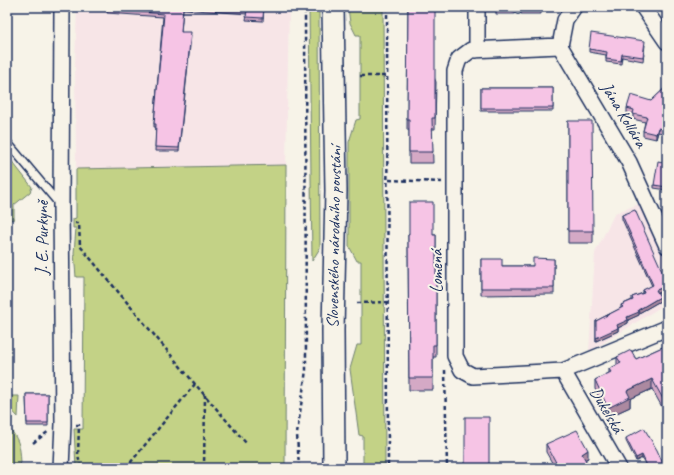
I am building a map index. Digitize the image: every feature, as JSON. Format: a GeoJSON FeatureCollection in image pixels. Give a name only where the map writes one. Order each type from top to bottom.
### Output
{"type":"FeatureCollection","features":[{"type":"Feature","properties":{"kind":"street","name":"J. E. Purkyně"},"geometry":{"type":"LineString","coordinates":[[60,468],[63,424],[61,206],[62,7]]}},
{"type":"Feature","properties":{"kind":"street","name":"Slovenského národního povstání"},"geometry":{"type":"LineString","coordinates":[[333,7],[336,191],[333,330],[334,468]]}},
{"type":"Feature","properties":{"kind":"street"},"geometry":{"type":"LineString","coordinates":[[477,7],[477,50]]}},
{"type":"Feature","properties":{"kind":"street"},"geometry":{"type":"LineString","coordinates":[[560,46],[565,20],[574,7]]}},
{"type":"Feature","properties":{"kind":"street"},"geometry":{"type":"LineString","coordinates":[[643,7],[667,42]]}},
{"type":"Feature","properties":{"kind":"street","name":"Lomená"},"geometry":{"type":"LineString","coordinates":[[455,356],[455,71],[459,58],[471,50],[560,46]]}},
{"type":"Feature","properties":{"kind":"street","name":"Jána Kollára"},"geometry":{"type":"LineString","coordinates":[[560,46],[630,162],[667,246]]}},
{"type":"Feature","properties":{"kind":"street"},"geometry":{"type":"LineString","coordinates":[[455,356],[462,370],[473,376],[563,371],[667,328]]}},
{"type":"Feature","properties":{"kind":"street","name":"Dukelská"},"geometry":{"type":"LineString","coordinates":[[563,371],[619,468]]}},
{"type":"Feature","properties":{"kind":"lane"},"geometry":{"type":"LineString","coordinates":[[7,142],[61,206]]}},
{"type":"Feature","properties":{"kind":"path"},"geometry":{"type":"LineString","coordinates":[[299,468],[297,434],[306,370],[305,7]]}},
{"type":"Feature","properties":{"kind":"path"},"geometry":{"type":"LineString","coordinates":[[387,7],[389,180],[388,468]]}},
{"type":"Feature","properties":{"kind":"path"},"geometry":{"type":"LineString","coordinates":[[360,76],[388,76]]}},
{"type":"Feature","properties":{"kind":"path"},"geometry":{"type":"LineString","coordinates":[[389,180],[455,182]]}},
{"type":"Feature","properties":{"kind":"path"},"geometry":{"type":"LineString","coordinates":[[79,223],[80,246],[246,443]]}},
{"type":"Feature","properties":{"kind":"path"},"geometry":{"type":"LineString","coordinates":[[357,303],[389,302]]}},
{"type":"Feature","properties":{"kind":"path"},"geometry":{"type":"LineString","coordinates":[[447,468],[445,364],[455,356]]}},
{"type":"Feature","properties":{"kind":"path"},"geometry":{"type":"LineString","coordinates":[[126,468],[195,384]]}},
{"type":"Feature","properties":{"kind":"path"},"geometry":{"type":"LineString","coordinates":[[204,395],[204,468]]}},
{"type":"Feature","properties":{"kind":"path"},"geometry":{"type":"LineString","coordinates":[[79,425],[78,456],[81,468]]}},
{"type":"Feature","properties":{"kind":"shaded area"},"geometry":{"type":"Polygon","coordinates":[[[77,7],[289,7],[286,165],[76,169],[75,64],[77,7]]]}},
{"type":"Feature","properties":{"kind":"shaded area"},"geometry":{"type":"Polygon","coordinates":[[[652,199],[665,220],[667,220],[667,303],[589,352],[595,253],[615,213],[652,199]]]}},
{"type":"Feature","properties":{"kind":"green space"},"geometry":{"type":"Polygon","coordinates":[[[309,7],[319,7],[320,248],[312,261],[309,7]]]}},
{"type":"Feature","properties":{"kind":"green space"},"geometry":{"type":"Polygon","coordinates":[[[348,7],[383,7],[385,468],[363,468],[363,436],[359,435],[350,369],[357,345],[361,345],[361,261],[357,261],[349,246],[349,142],[356,120],[360,119],[360,35],[356,35],[350,23],[348,7]]]}},
{"type":"Feature","properties":{"kind":"green space"},"geometry":{"type":"Polygon","coordinates":[[[7,155],[32,187],[30,192],[14,205],[14,219],[10,220],[10,396],[19,396],[18,417],[7,405],[7,155]]]}},
{"type":"Feature","properties":{"kind":"green space"},"geometry":{"type":"Polygon","coordinates":[[[286,165],[285,468],[76,468],[74,429],[83,429],[84,277],[76,277],[74,253],[76,228],[73,228],[73,219],[76,218],[76,169],[286,165]]]}},
{"type":"Feature","properties":{"kind":"green space"},"geometry":{"type":"Polygon","coordinates":[[[7,425],[16,439],[20,451],[21,463],[16,468],[7,468],[7,425]]]}},
{"type":"Feature","properties":{"kind":"building"},"geometry":{"type":"Polygon","coordinates":[[[107,7],[183,7],[181,32],[191,32],[179,148],[155,147],[156,124],[154,124],[164,14],[107,9],[107,7]]]}},
{"type":"Feature","properties":{"kind":"building"},"geometry":{"type":"Polygon","coordinates":[[[200,7],[264,7],[263,18],[246,17],[247,10],[200,7]]]}},
{"type":"Feature","properties":{"kind":"building"},"geometry":{"type":"Polygon","coordinates":[[[408,7],[432,7],[432,9],[435,9],[435,118],[432,118],[433,152],[409,152],[409,119],[407,119],[408,7]]]}},
{"type":"Feature","properties":{"kind":"building"},"geometry":{"type":"Polygon","coordinates":[[[496,7],[513,7],[515,11],[496,11],[496,7]]]}},
{"type":"Feature","properties":{"kind":"building"},"geometry":{"type":"Polygon","coordinates":[[[522,7],[541,7],[541,11],[521,11],[522,7]]]}},
{"type":"Feature","properties":{"kind":"building"},"geometry":{"type":"Polygon","coordinates":[[[591,33],[645,41],[643,57],[622,54],[621,61],[606,59],[607,52],[589,49],[591,33]]]}},
{"type":"Feature","properties":{"kind":"building"},"geometry":{"type":"Polygon","coordinates":[[[667,86],[664,105],[667,106],[666,130],[658,128],[656,134],[643,131],[647,117],[633,114],[634,110],[627,108],[631,95],[651,101],[667,86]]]}},
{"type":"Feature","properties":{"kind":"building"},"geometry":{"type":"Polygon","coordinates":[[[481,88],[553,88],[553,108],[481,108],[481,88]]]}},
{"type":"Feature","properties":{"kind":"building"},"geometry":{"type":"Polygon","coordinates":[[[568,121],[592,121],[593,231],[568,231],[568,121]]]}},
{"type":"Feature","properties":{"kind":"building"},"geometry":{"type":"Polygon","coordinates":[[[658,161],[667,163],[667,187],[654,185],[658,161]]]}},
{"type":"Feature","properties":{"kind":"building"},"geometry":{"type":"Polygon","coordinates":[[[409,202],[433,202],[433,235],[436,235],[436,345],[433,345],[433,378],[409,378],[409,202]]]}},
{"type":"Feature","properties":{"kind":"building"},"geometry":{"type":"Polygon","coordinates":[[[635,210],[667,282],[667,286],[656,290],[660,297],[638,310],[639,312],[627,317],[628,320],[617,325],[618,328],[596,338],[596,321],[623,307],[621,305],[633,300],[632,297],[644,293],[643,290],[653,285],[622,215],[635,210]]]}},
{"type":"Feature","properties":{"kind":"building"},"geometry":{"type":"Polygon","coordinates":[[[533,258],[554,259],[554,288],[481,288],[481,259],[502,259],[502,266],[533,266],[533,258]]]}},
{"type":"Feature","properties":{"kind":"building"},"geometry":{"type":"Polygon","coordinates":[[[667,345],[667,406],[652,379],[627,391],[630,397],[608,408],[595,380],[611,372],[609,369],[621,363],[617,357],[631,350],[636,359],[667,345]]]}},
{"type":"Feature","properties":{"kind":"building"},"geometry":{"type":"Polygon","coordinates":[[[26,394],[48,394],[48,423],[27,423],[26,394]]]}},
{"type":"Feature","properties":{"kind":"building"},"geometry":{"type":"Polygon","coordinates":[[[465,417],[489,417],[489,468],[465,468],[465,417]]]}},
{"type":"Feature","properties":{"kind":"building"},"geometry":{"type":"Polygon","coordinates":[[[644,428],[657,450],[665,468],[648,468],[642,455],[636,458],[626,438],[644,428]]]}},
{"type":"Feature","properties":{"kind":"building"},"geometry":{"type":"Polygon","coordinates":[[[577,430],[588,450],[582,454],[590,468],[559,468],[546,444],[577,430]]]}}]}
